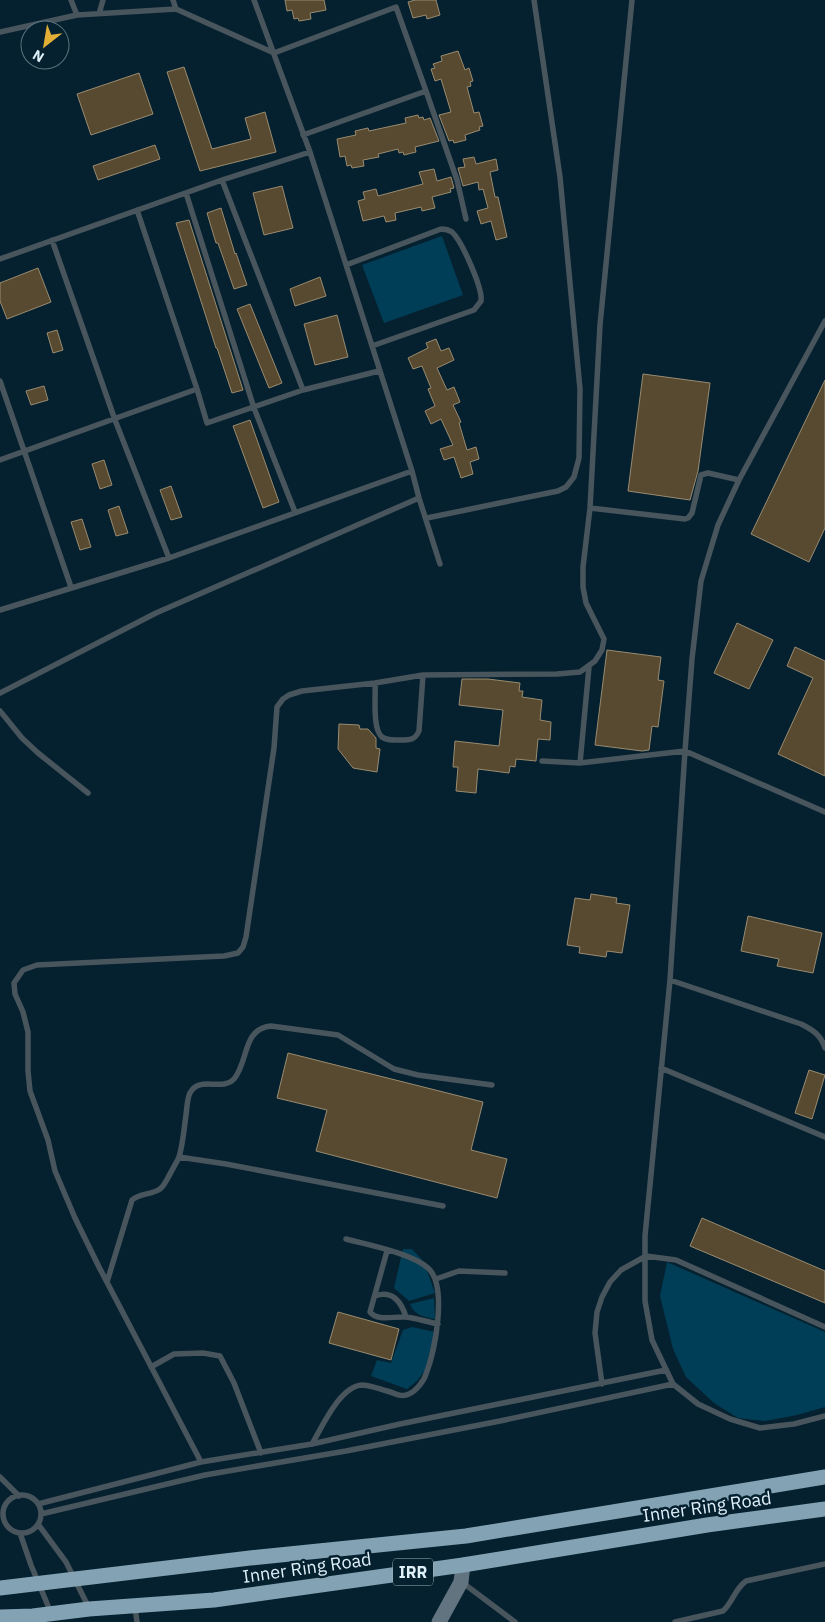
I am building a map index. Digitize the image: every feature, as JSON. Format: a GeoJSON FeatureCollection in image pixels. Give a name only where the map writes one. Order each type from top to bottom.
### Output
{"type":"FeatureCollection","features":[{"type":"Feature","properties":{"kind":"highway","name":"Inner Ring Road"},"geometry":{"type":"LineString","coordinates":[[0,1588],[250,1558],[466,1536],[825,1477]]}},
{"type":"Feature","properties":{"kind":"highway","name":"Inner Ring Road"},"geometry":{"type":"LineString","coordinates":[[0,1617],[33,1616],[89,1609],[214,1600],[463,1565],[707,1525],[825,1509]]}},
{"type":"Feature","properties":{"kind":"street"},"geometry":{"type":"LineString","coordinates":[[439,1622],[461,1582],[463,1565]]}},
{"type":"Feature","properties":{"kind":"lane"},"geometry":{"type":"LineString","coordinates":[[71,0],[77,15]]}},
{"type":"Feature","properties":{"kind":"lane"},"geometry":{"type":"LineString","coordinates":[[99,14],[103,0]]}},
{"type":"Feature","properties":{"kind":"lane"},"geometry":{"type":"LineString","coordinates":[[173,0],[176,10]]}},
{"type":"Feature","properties":{"kind":"lane"},"geometry":{"type":"LineString","coordinates":[[254,0],[310,152],[440,564]]}},
{"type":"Feature","properties":{"kind":"lane"},"geometry":{"type":"LineString","coordinates":[[427,518],[566,488],[574,477],[579,458],[580,389],[560,177],[534,0]]}},
{"type":"Feature","properties":{"kind":"lane"},"geometry":{"type":"LineString","coordinates":[[201,1462],[107,1282],[75,1218],[55,1171],[48,1140],[30,1091],[28,1032],[15,994],[14,983],[24,970],[37,965],[224,956],[238,953],[243,947],[246,937],[274,748],[277,707],[289,695],[302,691],[376,684],[423,675],[557,674],[580,672],[596,662],[602,650],[604,640],[586,603],[583,587],[583,568],[590,508],[600,325],[632,0]]}},
{"type":"Feature","properties":{"kind":"lane"},"geometry":{"type":"LineString","coordinates":[[0,32],[77,15],[176,10],[274,53],[396,7],[457,180],[466,219]]}},
{"type":"Feature","properties":{"kind":"lane"},"geometry":{"type":"LineString","coordinates":[[303,135],[426,91]]}},
{"type":"Feature","properties":{"kind":"lane"},"geometry":{"type":"LineString","coordinates":[[0,260],[222,180],[310,152]]}},
{"type":"Feature","properties":{"kind":"lane"},"geometry":{"type":"LineString","coordinates":[[222,180],[303,390]]}},
{"type":"Feature","properties":{"kind":"lane"},"geometry":{"type":"LineString","coordinates":[[186,193],[254,408],[295,512]]}},
{"type":"Feature","properties":{"kind":"lane"},"geometry":{"type":"LineString","coordinates":[[138,210],[207,423],[303,390],[380,371]]}},
{"type":"Feature","properties":{"kind":"lane"},"geometry":{"type":"LineString","coordinates":[[346,265],[441,229],[447,230],[455,236],[469,261],[481,293],[481,301],[474,310],[372,346]]}},
{"type":"Feature","properties":{"kind":"lane"},"geometry":{"type":"LineString","coordinates":[[52,240],[115,420],[169,558]]}},
{"type":"Feature","properties":{"kind":"lane"},"geometry":{"type":"LineString","coordinates":[[825,321],[738,480],[718,525],[701,581],[692,659],[670,980],[645,1236],[646,1301],[652,1340],[673,1384],[698,1404],[730,1419],[760,1428],[794,1424],[825,1416]]}},
{"type":"Feature","properties":{"kind":"lane"},"geometry":{"type":"LineString","coordinates":[[819,334],[825,338]]}},
{"type":"Feature","properties":{"kind":"lane"},"geometry":{"type":"LineString","coordinates":[[0,381],[71,587]]}},
{"type":"Feature","properties":{"kind":"lane"},"geometry":{"type":"LineString","coordinates":[[0,460],[197,389]]}},
{"type":"Feature","properties":{"kind":"lane"},"geometry":{"type":"LineString","coordinates":[[0,610],[169,558],[412,471]]}},
{"type":"Feature","properties":{"kind":"lane"},"geometry":{"type":"LineString","coordinates":[[590,508],[685,519],[692,513],[701,475],[708,473],[738,480]]}},
{"type":"Feature","properties":{"kind":"lane"},"geometry":{"type":"LineString","coordinates":[[0,693],[156,613],[419,498]]}},
{"type":"Feature","properties":{"kind":"lane"},"geometry":{"type":"LineString","coordinates":[[580,763],[589,667]]}},
{"type":"Feature","properties":{"kind":"lane"},"geometry":{"type":"LineString","coordinates":[[376,684],[376,730],[381,737],[387,740],[411,740],[417,737],[419,731],[423,675]]}},
{"type":"Feature","properties":{"kind":"lane"},"geometry":{"type":"LineString","coordinates":[[0,711],[22,738],[38,753],[88,793]]}},
{"type":"Feature","properties":{"kind":"lane"},"geometry":{"type":"LineString","coordinates":[[542,761],[580,763],[685,751],[825,812]]}},
{"type":"Feature","properties":{"kind":"lane"},"geometry":{"type":"LineString","coordinates":[[670,980],[801,1024],[812,1029],[820,1036],[825,1048]]}},
{"type":"Feature","properties":{"kind":"lane"},"geometry":{"type":"LineString","coordinates":[[107,1282],[132,1200],[140,1195],[160,1189],[179,1157],[189,1094],[197,1085],[225,1085],[231,1082],[239,1071],[250,1040],[255,1032],[262,1027],[271,1026],[338,1035],[394,1069],[418,1075],[492,1085]]}},
{"type":"Feature","properties":{"kind":"lane"},"geometry":{"type":"LineString","coordinates":[[661,1068],[825,1137]]}},
{"type":"Feature","properties":{"kind":"lane"},"geometry":{"type":"LineString","coordinates":[[179,1157],[226,1164],[443,1206]]}},
{"type":"Feature","properties":{"kind":"lane"},"geometry":{"type":"LineString","coordinates":[[312,1444],[338,1401],[354,1386],[369,1386],[400,1396],[409,1394],[416,1389],[426,1375],[438,1324],[436,1279],[429,1269],[418,1261],[346,1239]]}},
{"type":"Feature","properties":{"kind":"lane"},"geometry":{"type":"LineString","coordinates":[[387,1251],[370,1312],[373,1316],[380,1318],[406,1317],[438,1324]]}},
{"type":"Feature","properties":{"kind":"lane"},"geometry":{"type":"LineString","coordinates":[[602,1384],[595,1333],[597,1312],[602,1297],[610,1282],[621,1270],[646,1256],[676,1260],[825,1327]]}},
{"type":"Feature","properties":{"kind":"lane"},"geometry":{"type":"LineString","coordinates":[[436,1279],[459,1271],[505,1273]]}},
{"type":"Feature","properties":{"kind":"lane"},"geometry":{"type":"LineString","coordinates":[[375,1296],[384,1293],[393,1296],[404,1309],[406,1317]]}},
{"type":"Feature","properties":{"kind":"lane"},"geometry":{"type":"LineString","coordinates":[[151,1367],[174,1354],[203,1353],[220,1356],[234,1383],[261,1453]]}},
{"type":"Feature","properties":{"kind":"lane"},"geometry":{"type":"LineString","coordinates":[[38,1504],[201,1462],[312,1444],[400,1424],[666,1370]]}},
{"type":"Feature","properties":{"kind":"lane"},"geometry":{"type":"LineString","coordinates":[[41,1514],[205,1475],[442,1432],[673,1384]]}},
{"type":"Feature","properties":{"kind":"lane"},"geometry":{"type":"LineString","coordinates":[[0,1477],[19,1496]]}},
{"type":"Feature","properties":{"kind":"lane"},"geometry":{"type":"LineString","coordinates":[[19,1496],[29,1497],[38,1504],[41,1514],[34,1530],[20,1533],[12,1531],[6,1525],[2,1508],[12,1498],[19,1496]]}},
{"type":"Feature","properties":{"kind":"lane"},"geometry":{"type":"LineString","coordinates":[[38,1524],[66,1562],[89,1609]]}},
{"type":"Feature","properties":{"kind":"lane"},"geometry":{"type":"LineString","coordinates":[[20,1533],[51,1613]]}},
{"type":"Feature","properties":{"kind":"lane"},"geometry":{"type":"LineString","coordinates":[[676,1622],[723,1611],[738,1587],[746,1581],[825,1564]]}},
{"type":"Feature","properties":{"kind":"lane"},"geometry":{"type":"LineString","coordinates":[[461,1582],[515,1622]]}},
{"type":"Feature","properties":{"kind":"lane"},"geometry":{"type":"LineString","coordinates":[[134,1606],[136,1622]]}},
{"type":"Feature","properties":{"kind":"shaded area"},"geometry":{"type":"Polygon","coordinates":[[[442,236],[463,295],[384,323],[362,265],[442,236]]]}},
{"type":"Feature","properties":{"kind":"shaded area"},"geometry":{"type":"Polygon","coordinates":[[[403,1249],[412,1249],[424,1262],[435,1293],[409,1301],[394,1288],[403,1249]]]}},
{"type":"Feature","properties":{"kind":"shaded area"},"geometry":{"type":"Polygon","coordinates":[[[667,1262],[825,1332],[825,1407],[765,1421],[738,1418],[714,1403],[686,1377],[673,1349],[660,1296],[667,1262]]]}},
{"type":"Feature","properties":{"kind":"shaded area"},"geometry":{"type":"Polygon","coordinates":[[[434,1298],[435,1319],[417,1313],[410,1304],[434,1298]]]}},
{"type":"Feature","properties":{"kind":"shaded area"},"geometry":{"type":"Polygon","coordinates":[[[412,1327],[435,1332],[429,1365],[417,1381],[407,1389],[371,1376],[377,1360],[391,1363],[403,1330],[412,1327]]]}},
{"type":"Feature","properties":{"kind":"building"},"geometry":{"type":"Polygon","coordinates":[[[285,0],[324,0],[326,10],[310,13],[311,19],[299,21],[298,18],[294,19],[292,10],[287,11],[285,0]]]}},
{"type":"Feature","properties":{"kind":"building"},"geometry":{"type":"Polygon","coordinates":[[[436,0],[440,15],[427,19],[426,15],[413,18],[408,2],[436,0]]]}},
{"type":"Feature","properties":{"kind":"building"},"geometry":{"type":"Polygon","coordinates":[[[458,51],[465,70],[469,68],[473,81],[470,82],[471,86],[467,87],[474,113],[479,112],[483,126],[479,127],[480,130],[465,135],[466,140],[454,143],[453,140],[449,141],[439,115],[451,112],[441,79],[435,81],[431,69],[435,68],[433,64],[442,61],[441,56],[458,51]]]}},
{"type":"Feature","properties":{"kind":"building"},"geometry":{"type":"Polygon","coordinates":[[[184,67],[212,149],[251,139],[245,118],[265,112],[276,152],[200,171],[167,72],[184,67]]]}},
{"type":"Feature","properties":{"kind":"building"},"geometry":{"type":"Polygon","coordinates":[[[139,73],[153,114],[91,135],[77,94],[139,73]]]}},
{"type":"Feature","properties":{"kind":"building"},"geometry":{"type":"Polygon","coordinates":[[[418,115],[419,118],[423,117],[424,120],[430,118],[439,141],[415,147],[416,152],[404,155],[403,152],[399,153],[398,149],[378,154],[379,157],[363,160],[364,166],[352,168],[351,165],[347,166],[345,156],[340,157],[337,139],[356,135],[355,131],[368,128],[369,131],[406,123],[405,118],[418,115]]]}},
{"type":"Feature","properties":{"kind":"building"},"geometry":{"type":"Polygon","coordinates":[[[155,145],[160,159],[98,180],[93,166],[155,145]]]}},
{"type":"Feature","properties":{"kind":"building"},"geometry":{"type":"Polygon","coordinates":[[[474,157],[476,164],[496,159],[498,170],[490,172],[507,237],[496,240],[491,221],[481,224],[477,211],[488,208],[483,189],[479,190],[478,182],[463,186],[458,168],[465,167],[463,159],[474,157]]]}},
{"type":"Feature","properties":{"kind":"building"},"geometry":{"type":"Polygon","coordinates":[[[434,169],[437,181],[451,177],[454,188],[450,189],[451,192],[432,197],[435,208],[422,211],[421,207],[395,213],[396,220],[386,222],[384,216],[363,221],[358,201],[365,199],[363,192],[376,189],[378,196],[423,184],[419,172],[434,169]]]}},
{"type":"Feature","properties":{"kind":"building"},"geometry":{"type":"Polygon","coordinates":[[[282,186],[293,228],[264,235],[253,193],[282,186]]]}},
{"type":"Feature","properties":{"kind":"building"},"geometry":{"type":"Polygon","coordinates":[[[221,208],[247,285],[234,289],[218,243],[216,243],[207,213],[221,208]]]}},
{"type":"Feature","properties":{"kind":"building"},"geometry":{"type":"Polygon","coordinates":[[[189,220],[243,390],[232,393],[176,223],[189,220]]]}},
{"type":"Feature","properties":{"kind":"building"},"geometry":{"type":"Polygon","coordinates":[[[38,268],[51,302],[7,319],[0,301],[0,283],[38,268]]]}},
{"type":"Feature","properties":{"kind":"building"},"geometry":{"type":"Polygon","coordinates":[[[320,277],[326,296],[295,306],[290,289],[320,277]]]}},
{"type":"Feature","properties":{"kind":"building"},"geometry":{"type":"Polygon","coordinates":[[[250,304],[282,383],[269,388],[237,309],[250,304]]]}},
{"type":"Feature","properties":{"kind":"building"},"geometry":{"type":"Polygon","coordinates":[[[337,315],[348,357],[315,365],[304,324],[337,315]]]}},
{"type":"Feature","properties":{"kind":"building"},"geometry":{"type":"Polygon","coordinates":[[[57,330],[63,350],[53,353],[47,333],[57,330]]]}},
{"type":"Feature","properties":{"kind":"building"},"geometry":{"type":"Polygon","coordinates":[[[436,339],[441,351],[449,348],[454,360],[437,368],[447,390],[454,387],[460,402],[453,405],[461,422],[459,423],[467,450],[476,447],[479,459],[470,462],[473,474],[461,478],[454,457],[444,460],[440,449],[453,445],[441,419],[431,424],[425,411],[435,406],[428,389],[431,388],[422,366],[413,369],[408,358],[428,348],[426,343],[436,339]]]}},
{"type":"Feature","properties":{"kind":"building"},"geometry":{"type":"Polygon","coordinates":[[[643,374],[710,383],[698,471],[690,500],[628,491],[643,374]]]}},
{"type":"Feature","properties":{"kind":"building"},"geometry":{"type":"Polygon","coordinates":[[[825,380],[825,528],[809,562],[751,534],[825,380]]]}},
{"type":"Feature","properties":{"kind":"building"},"geometry":{"type":"Polygon","coordinates":[[[44,386],[48,400],[31,405],[26,391],[44,386]]]}},
{"type":"Feature","properties":{"kind":"building"},"geometry":{"type":"Polygon","coordinates":[[[250,420],[279,502],[263,508],[233,426],[250,420]]]}},
{"type":"Feature","properties":{"kind":"building"},"geometry":{"type":"Polygon","coordinates":[[[104,460],[112,485],[100,489],[92,464],[104,460]]]}},
{"type":"Feature","properties":{"kind":"building"},"geometry":{"type":"Polygon","coordinates":[[[171,486],[182,517],[171,520],[160,490],[171,486]]]}},
{"type":"Feature","properties":{"kind":"building"},"geometry":{"type":"Polygon","coordinates":[[[119,506],[128,533],[116,536],[108,510],[119,506]]]}},
{"type":"Feature","properties":{"kind":"building"},"geometry":{"type":"Polygon","coordinates":[[[82,519],[91,547],[80,550],[71,522],[82,519]]]}},
{"type":"Feature","properties":{"kind":"building"},"geometry":{"type":"Polygon","coordinates":[[[737,623],[773,640],[749,689],[714,673],[737,623]]]}},
{"type":"Feature","properties":{"kind":"building"},"geometry":{"type":"Polygon","coordinates":[[[795,647],[825,661],[825,776],[778,754],[813,678],[787,666],[795,647]]]}},
{"type":"Feature","properties":{"kind":"building"},"geometry":{"type":"Polygon","coordinates":[[[607,650],[661,657],[658,680],[664,681],[658,727],[652,726],[649,750],[642,751],[595,745],[607,650]]]}},
{"type":"Feature","properties":{"kind":"building"},"geometry":{"type":"Polygon","coordinates":[[[462,679],[488,679],[520,683],[519,691],[523,691],[522,697],[542,700],[540,720],[551,722],[550,740],[538,739],[536,761],[516,759],[515,767],[510,766],[509,773],[478,769],[476,793],[456,791],[458,767],[453,767],[455,741],[499,746],[503,710],[459,705],[462,679]]]}},
{"type":"Feature","properties":{"kind":"building"},"geometry":{"type":"Polygon","coordinates":[[[339,724],[359,725],[360,729],[368,729],[376,738],[376,748],[380,749],[377,772],[353,768],[338,749],[339,724]]]}},
{"type":"Feature","properties":{"kind":"building"},"geometry":{"type":"Polygon","coordinates":[[[591,894],[617,898],[616,903],[630,905],[622,953],[607,951],[606,957],[579,953],[580,947],[567,945],[575,898],[590,900],[591,894]]]}},
{"type":"Feature","properties":{"kind":"building"},"geometry":{"type":"Polygon","coordinates":[[[748,916],[822,933],[813,973],[777,966],[779,959],[741,951],[748,916]]]}},
{"type":"Feature","properties":{"kind":"building"},"geometry":{"type":"Polygon","coordinates":[[[288,1053],[483,1102],[471,1150],[507,1159],[497,1198],[316,1151],[327,1110],[277,1098],[288,1053]]]}},
{"type":"Feature","properties":{"kind":"building"},"geometry":{"type":"Polygon","coordinates":[[[809,1070],[825,1075],[812,1119],[795,1113],[809,1070]]]}},
{"type":"Feature","properties":{"kind":"building"},"geometry":{"type":"Polygon","coordinates":[[[702,1218],[825,1271],[825,1303],[690,1246],[702,1218]]]}},
{"type":"Feature","properties":{"kind":"building"},"geometry":{"type":"Polygon","coordinates":[[[338,1312],[399,1329],[391,1360],[329,1343],[338,1312]]]}}]}
